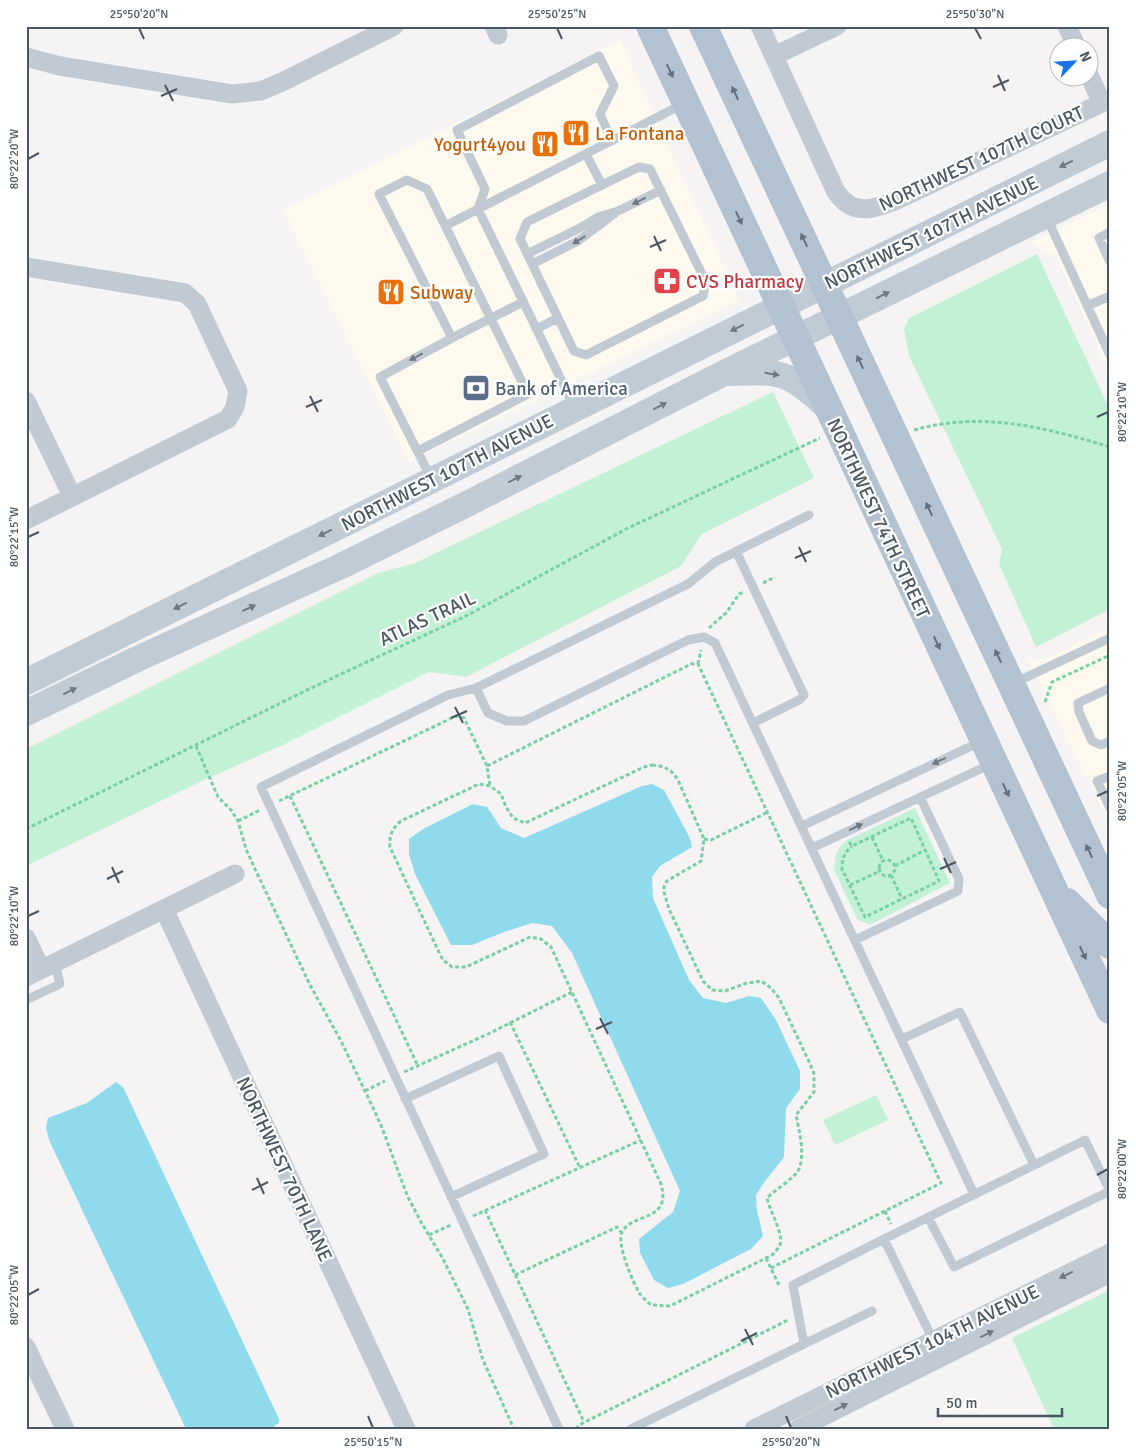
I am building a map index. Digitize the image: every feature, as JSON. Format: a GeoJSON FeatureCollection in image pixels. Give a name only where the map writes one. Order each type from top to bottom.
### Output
{"type":"FeatureCollection","features":[{"type":"Feature","properties":{"kind":"main road","name":"NORTHWEST 74TH STREET"},"geometry":{"type":"LineString","coordinates":[[650,26],[1110,1010]]}},
{"type":"Feature","properties":{"kind":"main road"},"geometry":{"type":"LineString","coordinates":[[703,26],[1110,895]]}},
{"type":"Feature","properties":{"kind":"main road","name":"NORTHWEST 107TH AVENUE"},"geometry":{"type":"LineString","coordinates":[[26,682],[1110,142]]}},
{"type":"Feature","properties":{"kind":"main road","name":"NORTHWEST 107TH AVENUE"},"geometry":{"type":"LineString","coordinates":[[26,713],[135,660],[339,567],[472,502],[724,373],[1110,184]]}},
{"type":"Feature","properties":{"kind":"main road"},"geometry":{"type":"LineString","coordinates":[[724,373],[758,372],[779,374],[794,380],[812,393],[833,419]]}},
{"type":"Feature","properties":{"kind":"main road"},"geometry":{"type":"LineString","coordinates":[[1054,889],[1110,945]]}},
{"type":"Feature","properties":{"kind":"street"},"geometry":{"type":"LineString","coordinates":[[26,57],[60,66],[232,94],[261,91],[394,26]]}},
{"type":"Feature","properties":{"kind":"street"},"geometry":{"type":"LineString","coordinates":[[760,26],[774,56],[837,26]]}},
{"type":"Feature","properties":{"kind":"street"},"geometry":{"type":"LineString","coordinates":[[1067,26],[1072,38]]}},
{"type":"Feature","properties":{"kind":"street","name":"NORTHWEST 107TH COURT"},"geometry":{"type":"LineString","coordinates":[[774,56],[836,192],[847,204],[859,208],[872,209],[895,200],[1102,103],[1095,88]]}},
{"type":"Feature","properties":{"kind":"street"},"geometry":{"type":"LineString","coordinates":[[26,267],[184,293],[197,304],[238,390],[235,407],[228,418],[26,520]]}},
{"type":"Feature","properties":{"kind":"street"},"geometry":{"type":"LineString","coordinates":[[26,401],[72,496]]}},
{"type":"Feature","properties":{"kind":"street"},"geometry":{"type":"LineString","coordinates":[[26,938],[41,969],[235,874]]}},
{"type":"Feature","properties":{"kind":"street","name":"NORTHWEST 70TH LANE"},"geometry":{"type":"LineString","coordinates":[[164,909],[406,1429]]}},
{"type":"Feature","properties":{"kind":"street","name":"NORTHWEST 104TH AVENUE"},"geometry":{"type":"LineString","coordinates":[[798,1429],[1110,1253]]}},
{"type":"Feature","properties":{"kind":"street","name":"NORTHWEST 104TH AVENUE"},"geometry":{"type":"LineString","coordinates":[[754,1429],[783,1422],[937,1349],[1110,1273]]}},
{"type":"Feature","properties":{"kind":"street"},"geometry":{"type":"LineString","coordinates":[[26,1348],[65,1429]]}},
{"type":"Feature","properties":{"kind":"lane"},"geometry":{"type":"LineString","coordinates":[[575,408],[478,209],[485,189],[457,130],[598,56],[614,86],[600,114],[612,141]]}},
{"type":"Feature","properties":{"kind":"lane"},"geometry":{"type":"LineString","coordinates":[[445,226],[685,104]]}},
{"type":"Feature","properties":{"kind":"lane"},"geometry":{"type":"LineString","coordinates":[[586,154],[602,185]]}},
{"type":"Feature","properties":{"kind":"lane"},"geometry":{"type":"LineString","coordinates":[[639,167],[650,169],[706,282],[703,296],[586,355],[574,351],[520,239],[527,222],[602,185],[639,167]]}},
{"type":"Feature","properties":{"kind":"lane"},"geometry":{"type":"LineString","coordinates":[[418,451],[528,394],[427,189],[407,180],[380,194],[452,338]]}},
{"type":"Feature","properties":{"kind":"lane"},"geometry":{"type":"LineString","coordinates":[[532,264],[578,241],[618,211],[661,190]]}},
{"type":"Feature","properties":{"kind":"lane"},"geometry":{"type":"LineString","coordinates":[[527,254],[576,230],[598,216],[618,211]]}},
{"type":"Feature","properties":{"kind":"lane"},"geometry":{"type":"LineString","coordinates":[[1046,216],[1110,355]]}},
{"type":"Feature","properties":{"kind":"lane"},"geometry":{"type":"LineString","coordinates":[[1110,232],[1099,238],[1110,262]]}},
{"type":"Feature","properties":{"kind":"lane"},"geometry":{"type":"LineString","coordinates":[[1087,306],[1110,296]]}},
{"type":"Feature","properties":{"kind":"lane"},"geometry":{"type":"LineString","coordinates":[[432,480],[380,377],[523,302]]}},
{"type":"Feature","properties":{"kind":"lane"},"geometry":{"type":"LineString","coordinates":[[536,329],[558,318]]}},
{"type":"Feature","properties":{"kind":"lane"},"geometry":{"type":"LineString","coordinates":[[559,1429],[261,787],[448,694],[476,688],[688,584],[714,562],[809,515]]}},
{"type":"Feature","properties":{"kind":"lane"},"geometry":{"type":"LineString","coordinates":[[736,551],[804,695],[753,723]]}},
{"type":"Feature","properties":{"kind":"lane"},"geometry":{"type":"LineString","coordinates":[[476,688],[488,713],[507,721],[524,721],[688,640],[704,637],[715,643],[974,1194]]}},
{"type":"Feature","properties":{"kind":"lane"},"geometry":{"type":"LineString","coordinates":[[1012,684],[1110,638]]}},
{"type":"Feature","properties":{"kind":"lane"},"geometry":{"type":"LineString","coordinates":[[1110,688],[1078,702],[1079,712],[1092,741],[1101,745],[1110,741]]}},
{"type":"Feature","properties":{"kind":"lane"},"geometry":{"type":"LineString","coordinates":[[812,848],[920,797],[988,752]]}},
{"type":"Feature","properties":{"kind":"lane"},"geometry":{"type":"LineString","coordinates":[[802,826],[988,752]]}},
{"type":"Feature","properties":{"kind":"lane"},"geometry":{"type":"LineString","coordinates":[[1110,776],[1097,781],[1110,808]]}},
{"type":"Feature","properties":{"kind":"lane"},"geometry":{"type":"LineString","coordinates":[[855,940],[958,891],[959,879],[920,797]]}},
{"type":"Feature","properties":{"kind":"lane"},"geometry":{"type":"LineString","coordinates":[[26,1000],[60,984],[41,969]]}},
{"type":"Feature","properties":{"kind":"lane"},"geometry":{"type":"LineString","coordinates":[[902,1039],[960,1012],[1034,1165]]}},
{"type":"Feature","properties":{"kind":"lane"},"geometry":{"type":"LineString","coordinates":[[405,1098],[499,1056],[512,1082],[544,1154],[451,1197]]}},
{"type":"Feature","properties":{"kind":"lane"},"geometry":{"type":"LineString","coordinates":[[804,1344],[793,1285],[884,1239],[928,1217],[974,1194],[1085,1140],[1110,1192],[954,1267],[928,1217]]}},
{"type":"Feature","properties":{"kind":"lane"},"geometry":{"type":"LineString","coordinates":[[884,1239],[937,1349]]}},
{"type":"Feature","properties":{"kind":"lane"},"geometry":{"type":"LineString","coordinates":[[632,1429],[872,1311]]}},
{"type":"Feature","properties":{"kind":"path","name":"ATLAS TRAIL"},"geometry":{"type":"LineString","coordinates":[[26,829],[309,690],[468,615],[833,419]]}},
{"type":"Feature","properties":{"kind":"path"},"geometry":{"type":"LineString","coordinates":[[894,435],[925,427],[969,421],[992,421],[1045,428],[1110,447]]}},
{"type":"Feature","properties":{"kind":"path"},"geometry":{"type":"LineString","coordinates":[[771,1268],[941,1183],[698,664],[704,637],[711,625],[727,612],[739,594],[775,577]]}},
{"type":"Feature","properties":{"kind":"path"},"geometry":{"type":"LineString","coordinates":[[1045,702],[1052,682],[1110,655]]}},
{"type":"Feature","properties":{"kind":"path"},"geometry":{"type":"LineString","coordinates":[[487,766],[691,664],[698,664]]}},
{"type":"Feature","properties":{"kind":"path"},"geometry":{"type":"LineString","coordinates":[[238,821],[456,716],[464,718],[487,766],[490,786]]}},
{"type":"Feature","properties":{"kind":"path"},"geometry":{"type":"LineString","coordinates":[[196,746],[218,798],[231,810],[238,821],[246,848],[256,871],[310,985],[341,1041],[381,1125],[407,1194],[468,1309],[483,1360],[514,1429]]}},
{"type":"Feature","properties":{"kind":"path"},"geometry":{"type":"LineString","coordinates":[[652,764],[664,766],[672,771],[678,780],[704,839],[701,861],[676,874],[664,886],[669,909],[703,981],[712,990],[725,991],[755,982],[761,982],[771,988],[779,998],[814,1074],[814,1092],[796,1115],[801,1146],[801,1160],[797,1171],[767,1198],[769,1208],[781,1236],[780,1247],[772,1255],[670,1306],[651,1305],[640,1293],[620,1244],[622,1232],[628,1225],[654,1213],[661,1204],[664,1194],[661,1184],[551,947],[541,939],[530,937],[466,967],[452,967],[443,960],[390,847],[389,837],[401,821],[479,784],[490,786],[501,794],[512,818],[525,822],[652,764]]}},
{"type":"Feature","properties":{"kind":"path"},"geometry":{"type":"LineString","coordinates":[[290,796],[418,1066]]}},
{"type":"Feature","properties":{"kind":"path"},"geometry":{"type":"LineString","coordinates":[[704,839],[711,840],[768,812]]}},
{"type":"Feature","properties":{"kind":"path"},"geometry":{"type":"LineString","coordinates":[[911,818],[939,881],[865,917],[842,869],[845,852],[852,846],[911,818]]}},
{"type":"Feature","properties":{"kind":"path"},"geometry":{"type":"LineString","coordinates":[[844,833],[852,846]]}},
{"type":"Feature","properties":{"kind":"path"},"geometry":{"type":"LineString","coordinates":[[872,837],[883,861]]}},
{"type":"Feature","properties":{"kind":"path"},"geometry":{"type":"LineString","coordinates":[[895,866],[925,850]]}},
{"type":"Feature","properties":{"kind":"path"},"geometry":{"type":"LineString","coordinates":[[890,860],[895,866],[894,872],[890,875],[883,875],[879,866],[883,861],[890,860]]}},
{"type":"Feature","properties":{"kind":"path"},"geometry":{"type":"LineString","coordinates":[[850,886],[880,871]]}},
{"type":"Feature","properties":{"kind":"path"},"geometry":{"type":"LineString","coordinates":[[890,875],[902,899]]}},
{"type":"Feature","properties":{"kind":"path"},"geometry":{"type":"LineString","coordinates":[[365,1091],[572,992]]}},
{"type":"Feature","properties":{"kind":"path"},"geometry":{"type":"LineString","coordinates":[[510,1022],[580,1168]]}},
{"type":"Feature","properties":{"kind":"path"},"geometry":{"type":"LineString","coordinates":[[429,1236],[641,1140]]}},
{"type":"Feature","properties":{"kind":"path"},"geometry":{"type":"LineString","coordinates":[[485,1210],[584,1422]]}},
{"type":"Feature","properties":{"kind":"path"},"geometry":{"type":"LineString","coordinates":[[515,1275],[617,1227],[622,1232]]}},
{"type":"Feature","properties":{"kind":"path"},"geometry":{"type":"LineString","coordinates":[[766,1258],[783,1292]]}},
{"type":"Feature","properties":{"kind":"path"},"geometry":{"type":"LineString","coordinates":[[576,1429],[579,1424],[790,1320]]}},
{"type":"Feature","properties":{"kind":"shaded area"},"geometry":{"type":"Polygon","coordinates":[[[620,40],[739,300],[409,462],[283,211],[620,40]]]}},
{"type":"Feature","properties":{"kind":"shaded area"},"geometry":{"type":"Polygon","coordinates":[[[1110,204],[1110,373],[1057,258],[1031,242],[1110,204]]]}},
{"type":"Feature","properties":{"kind":"shaded area"},"geometry":{"type":"Polygon","coordinates":[[[1110,628],[1110,825],[1028,660],[1044,659],[1110,628]]]}},
{"type":"Feature","properties":{"kind":"green space"},"geometry":{"type":"Polygon","coordinates":[[[1037,254],[1110,410],[1110,609],[1036,647],[999,564],[1002,549],[909,356],[904,329],[909,318],[1037,254]]]}},
{"type":"Feature","properties":{"kind":"green space"},"geometry":{"type":"Polygon","coordinates":[[[773,392],[814,478],[702,534],[681,566],[466,677],[429,672],[283,745],[204,780],[26,866],[26,749],[378,573],[415,563],[773,392]]]}},
{"type":"Feature","properties":{"kind":"green space"},"geometry":{"type":"Polygon","coordinates":[[[915,808],[950,883],[870,925],[857,919],[834,870],[835,858],[839,848],[847,840],[915,808]]]}},
{"type":"Feature","properties":{"kind":"green space"},"geometry":{"type":"Polygon","coordinates":[[[876,1095],[888,1120],[835,1145],[823,1120],[876,1095]]]}},
{"type":"Feature","properties":{"kind":"green space"},"geometry":{"type":"Polygon","coordinates":[[[1110,1290],[1110,1429],[1054,1429],[1012,1338],[1110,1290]]]}},
{"type":"Feature","properties":{"kind":"water"},"geometry":{"type":"Polygon","coordinates":[[[652,784],[664,790],[690,838],[692,847],[660,866],[652,877],[653,898],[689,980],[703,998],[726,1003],[749,996],[761,998],[776,1020],[800,1071],[800,1089],[786,1108],[784,1157],[756,1195],[757,1211],[763,1236],[751,1249],[683,1284],[668,1288],[654,1280],[640,1253],[639,1239],[673,1212],[680,1191],[572,953],[552,926],[532,923],[472,945],[451,945],[415,874],[409,854],[409,839],[423,829],[473,804],[487,807],[501,828],[524,838],[642,786],[652,784]]]}},
{"type":"Feature","properties":{"kind":"water"},"geometry":{"type":"Polygon","coordinates":[[[116,1082],[123,1087],[279,1419],[279,1423],[270,1429],[186,1429],[49,1140],[46,1128],[48,1118],[87,1103],[116,1082]]]}},
{"type":"Feature","properties":{"kind":"place","name":"La Fontana"},"geometry":{"type":"Point","coordinates":[576,133]}},
{"type":"Feature","properties":{"kind":"place","name":"Yogurt4you"},"geometry":{"type":"Point","coordinates":[545,144]}},
{"type":"Feature","properties":{"kind":"place","name":"CVS Pharmacy"},"geometry":{"type":"Point","coordinates":[667,281]}},
{"type":"Feature","properties":{"kind":"place","name":"Subway"},"geometry":{"type":"Point","coordinates":[391,292]}},
{"type":"Feature","properties":{"kind":"place","name":"Bank of America"},"geometry":{"type":"Point","coordinates":[476,388]}}]}
